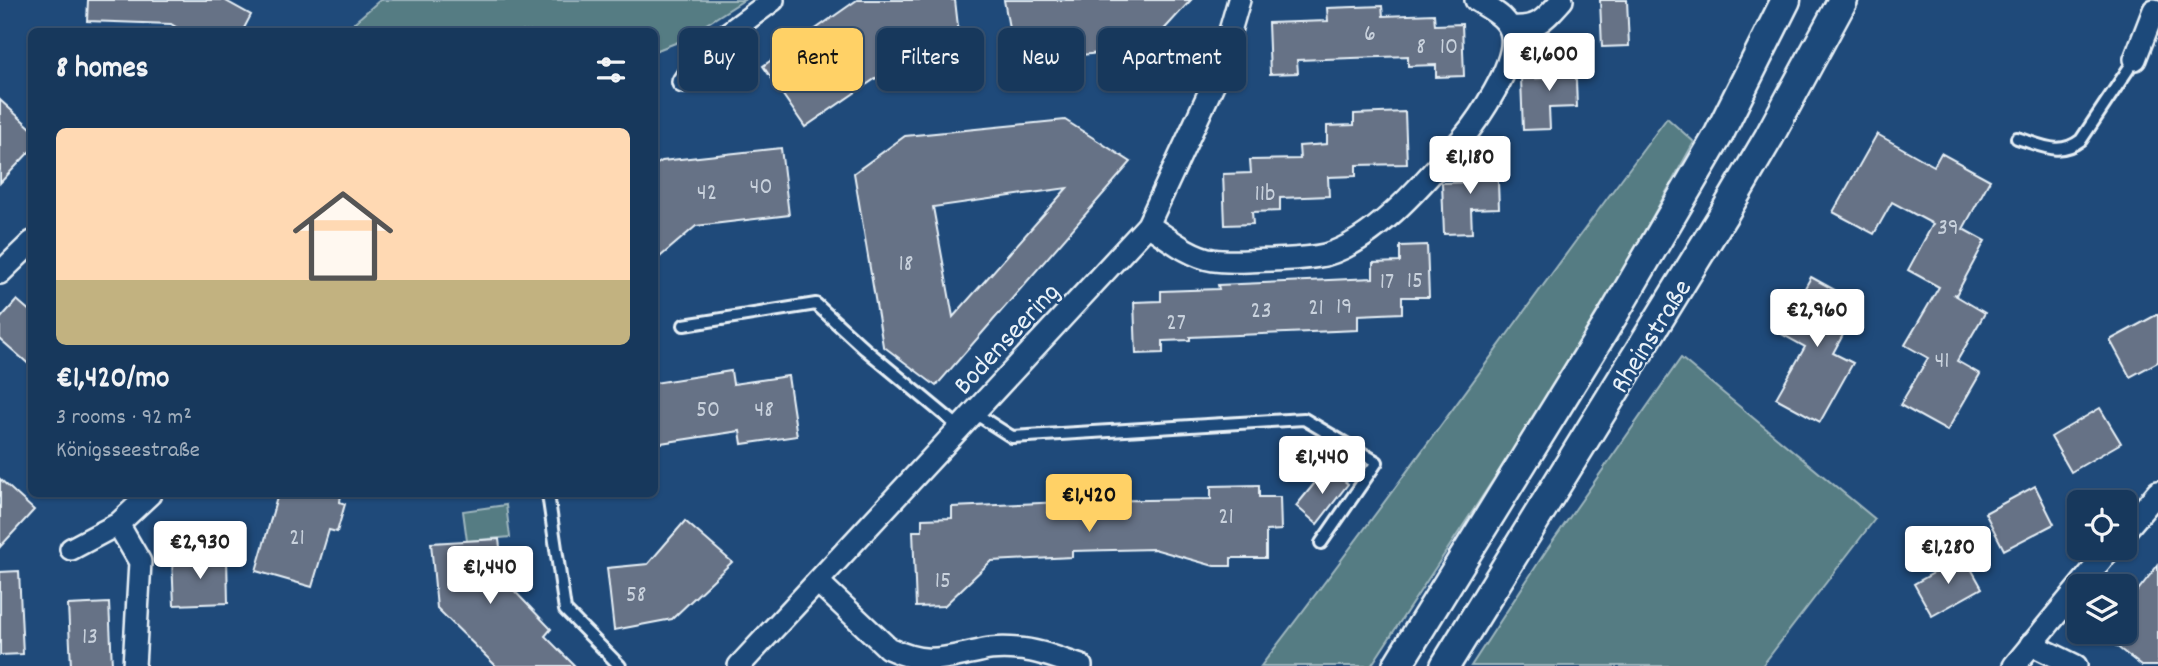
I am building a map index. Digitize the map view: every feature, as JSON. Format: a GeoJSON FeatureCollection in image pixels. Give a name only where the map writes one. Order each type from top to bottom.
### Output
{"type":"FeatureCollection","features":[{"type":"Feature","properties":{"kind":"street"},"geometry":{"type":"LineString","coordinates":[[735,28],[773,0]]}},
{"type":"Feature","properties":{"kind":"street","name":"Bodenseering"},"geometry":{"type":"LineString","coordinates":[[739,666],[1148,225],[1217,76],[1239,0]]}},
{"type":"Feature","properties":{"kind":"street"},"geometry":{"type":"LineString","coordinates":[[1148,225],[1199,256],[1214,260],[1324,255],[1342,248],[1377,227],[1434,171],[1475,124],[1490,101],[1511,51],[1513,39],[1510,27],[1476,0]]}},
{"type":"Feature","properties":{"kind":"street"},"geometry":{"type":"LineString","coordinates":[[1510,27],[1525,28],[1535,25],[1562,0]]}},
{"type":"Feature","properties":{"kind":"street"},"geometry":{"type":"LineString","coordinates":[[1748,74],[1762,0]]}},
{"type":"Feature","properties":{"kind":"street","name":"Rheinstraße"},"geometry":{"type":"LineString","coordinates":[[1397,666],[1614,314],[1719,134],[1786,0]]}},
{"type":"Feature","properties":{"kind":"street","name":"Rheinstraße"},"geometry":{"type":"LineString","coordinates":[[1445,666],[1725,212],[1843,0]]}},
{"type":"Feature","properties":{"kind":"street"},"geometry":{"type":"LineString","coordinates":[[2135,59],[2154,10],[2158,12]]}},
{"type":"Feature","properties":{"kind":"street"},"geometry":{"type":"LineString","coordinates":[[0,273],[28,246]]}},
{"type":"Feature","properties":{"kind":"street"},"geometry":{"type":"LineString","coordinates":[[2137,517],[2158,492]]}},
{"type":"Feature","properties":{"kind":"street"},"geometry":{"type":"LineString","coordinates":[[71,549],[118,524],[147,497]]}},
{"type":"Feature","properties":{"kind":"street"},"geometry":{"type":"LineString","coordinates":[[118,524],[140,562],[134,666]]}},
{"type":"Feature","properties":{"kind":"street"},"geometry":{"type":"LineString","coordinates":[[2014,666],[2101,560]]}},
{"type":"Feature","properties":{"kind":"street"},"geometry":{"type":"LineString","coordinates":[[818,582],[900,658],[917,664],[937,665],[982,650],[1020,649],[1081,666]]}},
{"type":"Feature","properties":{"kind":"street"},"geometry":{"type":"LineString","coordinates":[[2031,644],[2076,666]]}},
{"type":"Feature","properties":{"kind":"lane"},"geometry":{"type":"LineString","coordinates":[[2017,138],[2057,150],[2071,147],[2081,140],[2135,59]]}},
{"type":"Feature","properties":{"kind":"lane"},"geometry":{"type":"LineString","coordinates":[[684,326],[816,304],[864,349],[966,420],[1012,437],[1304,419],[1377,462],[1321,543]]}},
{"type":"Feature","properties":{"kind":"lane"},"geometry":{"type":"LineString","coordinates":[[548,497],[565,610],[620,666]]}},
{"type":"Feature","properties":{"kind":"green space"},"geometry":{"type":"Polygon","coordinates":[[[380,0],[744,0],[700,28],[679,28],[679,41],[658,50],[658,28],[349,28],[380,0]]]}},
{"type":"Feature","properties":{"kind":"green space"},"geometry":{"type":"Polygon","coordinates":[[[1667,118],[1694,142],[1579,349],[1371,666],[1261,666],[1364,530],[1667,118]]]}},
{"type":"Feature","properties":{"kind":"green space"},"geometry":{"type":"Polygon","coordinates":[[[1681,358],[1875,519],[1762,666],[1471,666],[1546,551],[1681,358]]]}},
{"type":"Feature","properties":{"kind":"green space"},"geometry":{"type":"Polygon","coordinates":[[[506,505],[510,537],[467,541],[463,511],[506,505]]]}},
{"type":"Feature","properties":{"kind":"building"},"geometry":{"type":"Polygon","coordinates":[[[88,0],[224,0],[251,15],[244,28],[178,28],[171,24],[87,21],[88,0]]]}},
{"type":"Feature","properties":{"kind":"building"},"geometry":{"type":"Polygon","coordinates":[[[857,0],[955,0],[958,28],[877,28],[877,77],[863,87],[863,28],[817,28],[857,0]]]}},
{"type":"Feature","properties":{"kind":"building"},"geometry":{"type":"Polygon","coordinates":[[[1004,0],[1191,0],[1165,28],[1098,28],[1098,53],[1084,55],[1084,28],[1009,28],[1004,0]]]}},
{"type":"Feature","properties":{"kind":"building"},"geometry":{"type":"Polygon","coordinates":[[[1600,0],[1627,0],[1629,46],[1602,47],[1600,0]]]}},
{"type":"Feature","properties":{"kind":"building"},"geometry":{"type":"Polygon","coordinates":[[[1382,6],[1383,16],[1434,14],[1435,25],[1462,24],[1464,76],[1436,77],[1436,65],[1408,66],[1408,56],[1297,60],[1298,73],[1270,74],[1268,23],[1328,21],[1327,8],[1382,6]]]}},
{"type":"Feature","properties":{"kind":"building"},"geometry":{"type":"Polygon","coordinates":[[[1575,55],[1577,107],[1549,108],[1550,129],[1523,130],[1521,79],[1548,78],[1548,57],[1575,55]]]}},
{"type":"Feature","properties":{"kind":"building"},"geometry":{"type":"Polygon","coordinates":[[[772,60],[772,79],[763,66],[772,60]]]}},
{"type":"Feature","properties":{"kind":"building"},"geometry":{"type":"Polygon","coordinates":[[[780,91],[857,91],[805,127],[780,91]]]}},
{"type":"Feature","properties":{"kind":"building"},"geometry":{"type":"Polygon","coordinates":[[[0,100],[28,125],[28,153],[0,183],[0,100]]]}},
{"type":"Feature","properties":{"kind":"building"},"geometry":{"type":"Polygon","coordinates":[[[1405,112],[1407,164],[1356,165],[1356,176],[1328,177],[1329,196],[1280,198],[1280,211],[1252,212],[1253,224],[1225,225],[1223,174],[1251,173],[1250,160],[1300,159],[1299,146],[1327,144],[1327,126],[1354,125],[1354,114],[1405,112]]]}},
{"type":"Feature","properties":{"kind":"building"},"geometry":{"type":"Polygon","coordinates":[[[1065,120],[1131,162],[936,386],[883,346],[854,173],[905,136],[1065,120]],[[1067,188],[933,207],[953,317],[1067,188]]]}},
{"type":"Feature","properties":{"kind":"building"},"geometry":{"type":"Polygon","coordinates":[[[1877,134],[1934,166],[1941,153],[1990,180],[1963,229],[1985,241],[1956,295],[1953,294],[1985,313],[1957,361],[1980,374],[1947,431],[1900,405],[1928,358],[1905,345],[1939,287],[1908,270],[1933,224],[1892,202],[1874,234],[1833,212],[1877,134]]]}},
{"type":"Feature","properties":{"kind":"building"},"geometry":{"type":"Polygon","coordinates":[[[781,148],[789,215],[696,226],[658,259],[658,164],[781,148]]]}},
{"type":"Feature","properties":{"kind":"building"},"geometry":{"type":"Polygon","coordinates":[[[1497,157],[1499,208],[1471,209],[1472,233],[1444,234],[1442,183],[1470,182],[1469,158],[1497,157]]]}},
{"type":"Feature","properties":{"kind":"building"},"geometry":{"type":"Polygon","coordinates":[[[1427,245],[1429,297],[1402,297],[1402,313],[1358,315],[1358,330],[1190,337],[1190,340],[1163,341],[1163,353],[1136,354],[1134,302],[1161,301],[1161,291],[1219,289],[1218,285],[1373,278],[1373,263],[1400,262],[1400,246],[1427,245]]]}},
{"type":"Feature","properties":{"kind":"building"},"geometry":{"type":"Polygon","coordinates":[[[1811,277],[1860,304],[1833,353],[1853,363],[1820,422],[1776,398],[1805,347],[1780,333],[1811,277]]]}},
{"type":"Feature","properties":{"kind":"building"},"geometry":{"type":"Polygon","coordinates":[[[17,300],[28,310],[28,364],[0,339],[0,319],[17,300]]]}},
{"type":"Feature","properties":{"kind":"building"},"geometry":{"type":"Polygon","coordinates":[[[2158,314],[2158,362],[2130,377],[2110,340],[2158,314]]]}},
{"type":"Feature","properties":{"kind":"building"},"geometry":{"type":"Polygon","coordinates":[[[731,371],[733,384],[788,376],[797,436],[742,444],[740,431],[658,443],[658,382],[731,371]]]}},
{"type":"Feature","properties":{"kind":"building"},"geometry":{"type":"Polygon","coordinates":[[[2100,408],[2121,443],[2071,472],[2051,437],[2100,408]]]}},
{"type":"Feature","properties":{"kind":"building"},"geometry":{"type":"Polygon","coordinates":[[[1327,468],[1348,484],[1317,524],[1296,506],[1327,468]]]}},
{"type":"Feature","properties":{"kind":"building"},"geometry":{"type":"Polygon","coordinates":[[[0,479],[34,510],[0,547],[0,479]]]}},
{"type":"Feature","properties":{"kind":"building"},"geometry":{"type":"Polygon","coordinates":[[[1259,485],[1259,497],[1280,497],[1281,530],[1266,531],[1266,558],[1231,558],[1231,566],[1214,566],[1154,549],[1072,551],[1072,557],[991,561],[944,606],[916,607],[913,531],[922,531],[922,519],[952,518],[952,507],[1211,499],[1211,486],[1259,485]]]}},
{"type":"Feature","properties":{"kind":"building"},"geometry":{"type":"Polygon","coordinates":[[[2035,486],[2054,524],[2004,550],[1985,513],[2035,486]]]}},
{"type":"Feature","properties":{"kind":"building"},"geometry":{"type":"Polygon","coordinates":[[[277,497],[341,497],[340,502],[345,504],[337,532],[329,530],[312,587],[256,571],[277,497]]]}},
{"type":"Feature","properties":{"kind":"building"},"geometry":{"type":"Polygon","coordinates":[[[685,521],[732,562],[672,619],[614,630],[607,568],[648,564],[685,521]]]}},
{"type":"Feature","properties":{"kind":"building"},"geometry":{"type":"Polygon","coordinates":[[[499,539],[504,580],[551,629],[545,636],[575,666],[496,666],[437,608],[431,543],[499,539]]]}},
{"type":"Feature","properties":{"kind":"building"},"geometry":{"type":"Polygon","coordinates":[[[1964,556],[1982,588],[1932,616],[1914,584],[1964,556]]]}},
{"type":"Feature","properties":{"kind":"building"},"geometry":{"type":"Polygon","coordinates":[[[227,557],[228,603],[174,605],[172,559],[227,557]]]}},
{"type":"Feature","properties":{"kind":"building"},"geometry":{"type":"Polygon","coordinates":[[[2158,565],[2158,666],[2142,666],[2114,644],[2137,644],[2137,592],[2158,565]]]}},
{"type":"Feature","properties":{"kind":"building"},"geometry":{"type":"Polygon","coordinates":[[[19,571],[23,654],[0,655],[0,572],[19,571]]]}},
{"type":"Feature","properties":{"kind":"building"},"geometry":{"type":"Polygon","coordinates":[[[109,603],[112,665],[71,666],[68,605],[109,603]]]}}]}
